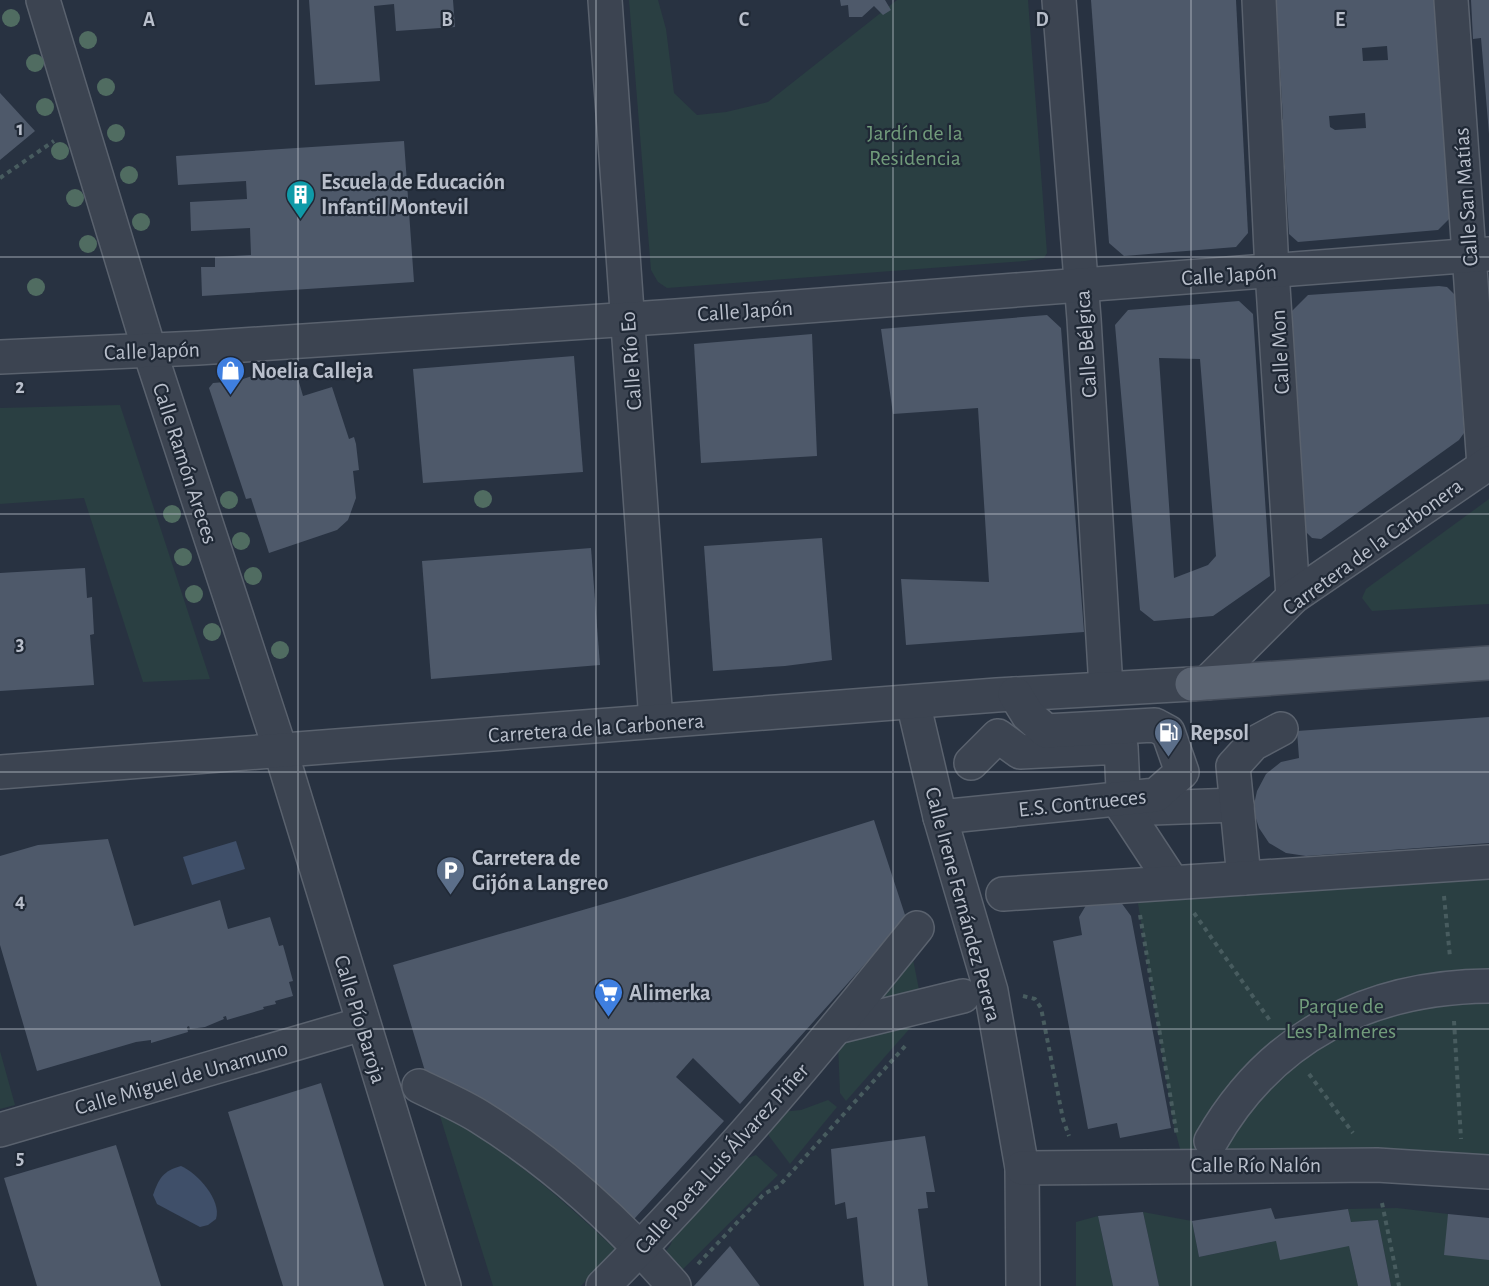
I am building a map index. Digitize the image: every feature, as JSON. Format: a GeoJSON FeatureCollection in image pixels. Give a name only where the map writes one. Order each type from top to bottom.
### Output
{"type":"FeatureCollection","features":[{"type":"Feature","properties":{"kind":"main road"},"geometry":{"type":"LineString","coordinates":[[1199,684],[1489,663]]}},
{"type":"Feature","properties":{"kind":"street","name":"Calle Ramón Areces"},"geometry":{"type":"LineString","coordinates":[[43,0],[149,349],[281,752]]}},
{"type":"Feature","properties":{"kind":"street","name":"Calle Río Eo"},"geometry":{"type":"LineString","coordinates":[[605,0],[656,721]]}},
{"type":"Feature","properties":{"kind":"street","name":"Calle Bélgica"},"geometry":{"type":"LineString","coordinates":[[1059,0],[1081,285],[1106,688]]}},
{"type":"Feature","properties":{"kind":"street","name":"Calle Mon"},"geometry":{"type":"LineString","coordinates":[[1259,0],[1272,271],[1276,303],[1293,597]]}},
{"type":"Feature","properties":{"kind":"street","name":"Calle San Matías"},"geometry":{"type":"LineString","coordinates":[[1451,0],[1479,255],[1487,465]]}},
{"type":"Feature","properties":{"kind":"street","name":"Calle Japón"},"geometry":{"type":"LineString","coordinates":[[0,357],[628,319],[1479,255]]}},
{"type":"Feature","properties":{"kind":"street","name":"Carretera de la Carbonera"},"geometry":{"type":"LineString","coordinates":[[0,772],[1015,694],[1199,684],[1293,597],[1487,465]]}},
{"type":"Feature","properties":{"kind":"street","name":"E.S. Contrueces"},"geometry":{"type":"LineString","coordinates":[[940,818],[1124,804],[1156,795],[1182,772],[1168,732],[1155,725],[1046,731],[1028,715],[1015,694]]}},
{"type":"Feature","properties":{"kind":"street","name":"Calle Irene Fernández Perera"},"geometry":{"type":"LineString","coordinates":[[913,702],[940,818],[991,991],[1022,1167],[1023,1286]]}},
{"type":"Feature","properties":{"kind":"street"},"geometry":{"type":"LineString","coordinates":[[1244,878],[1233,766],[1253,744],[1281,729]]}},
{"type":"Feature","properties":{"kind":"street"},"geometry":{"type":"LineString","coordinates":[[971,764],[998,736],[1020,752],[1121,747],[1124,804],[1172,882]]}},
{"type":"Feature","properties":{"kind":"street","name":"Calle Pío Baroja"},"geometry":{"type":"LineString","coordinates":[[281,752],[362,1024],[444,1286]]}},
{"type":"Feature","properties":{"kind":"street"},"geometry":{"type":"LineString","coordinates":[[1124,804],[1238,805]]}},
{"type":"Feature","properties":{"kind":"street"},"geometry":{"type":"LineString","coordinates":[[1003,894],[1489,862]]}},
{"type":"Feature","properties":{"kind":"street","name":"Calle Poeta Luis Álvarez Piñer"},"geometry":{"type":"LineString","coordinates":[[603,1286],[641,1248],[837,1028],[917,928]]}},
{"type":"Feature","properties":{"kind":"street"},"geometry":{"type":"LineString","coordinates":[[1210,1141],[1227,1112],[1266,1067],[1323,1025],[1362,1007],[1452,986],[1489,986]]}},
{"type":"Feature","properties":{"kind":"street"},"geometry":{"type":"LineString","coordinates":[[837,1028],[963,996]]}},
{"type":"Feature","properties":{"kind":"street","name":"Calle Miguel de Unamuno"},"geometry":{"type":"LineString","coordinates":[[0,1130],[362,1024]]}},
{"type":"Feature","properties":{"kind":"street"},"geometry":{"type":"LineString","coordinates":[[419,1086],[479,1117],[531,1152],[641,1248],[675,1286]]}},
{"type":"Feature","properties":{"kind":"street","name":"Calle Río Nalón"},"geometry":{"type":"LineString","coordinates":[[1022,1167],[1377,1165],[1489,1172]]}},
{"type":"Feature","properties":{"kind":"path"},"geometry":{"type":"LineString","coordinates":[[0,178],[55,141]]}},
{"type":"Feature","properties":{"kind":"path"},"geometry":{"type":"LineString","coordinates":[[1172,882],[1353,1134]]}},
{"type":"Feature","properties":{"kind":"path"},"geometry":{"type":"LineString","coordinates":[[1135,885],[1179,1142]]}},
{"type":"Feature","properties":{"kind":"path"},"geometry":{"type":"LineString","coordinates":[[1382,1203],[1399,1286]]}},
{"type":"Feature","properties":{"kind":"green space","name":"Jardín de la Residencia"},"geometry":{"type":"Polygon","coordinates":[[[629,0],[658,0],[666,29],[674,93],[697,115],[726,112],[768,102],[897,0],[1028,0],[1047,253],[1044,258],[667,288],[658,282],[651,270],[629,0]]]}},
{"type":"Feature","properties":{"kind":"green space"},"geometry":{"type":"Polygon","coordinates":[[[120,405],[210,679],[143,682],[84,498],[0,504],[0,408],[120,405]]]}},
{"type":"Feature","properties":{"kind":"green space"},"geometry":{"type":"Polygon","coordinates":[[[1489,499],[1489,604],[1372,611],[1362,598],[1366,589],[1489,499]]]}},
{"type":"Feature","properties":{"kind":"green space","name":"Parque de Les Palmeres"},"geometry":{"type":"Polygon","coordinates":[[[1489,862],[1489,1172],[1184,1164],[1174,1126],[1135,885],[1489,862]]]}},
{"type":"Feature","properties":{"kind":"green space"},"geometry":{"type":"Polygon","coordinates":[[[912,954],[921,1000],[864,1014],[912,954]]]}},
{"type":"Feature","properties":{"kind":"green space"},"geometry":{"type":"Polygon","coordinates":[[[919,1018],[846,1101],[840,1093],[838,1044],[919,1018]]]}},
{"type":"Feature","properties":{"kind":"green space"},"geometry":{"type":"Polygon","coordinates":[[[0,1051],[15,1105],[0,1109],[0,1051]]]}},
{"type":"Feature","properties":{"kind":"green space"},"geometry":{"type":"Polygon","coordinates":[[[828,1100],[837,1107],[790,1164],[769,1136],[765,1123],[771,1113],[801,1110],[828,1100]]]}},
{"type":"Feature","properties":{"kind":"green space"},"geometry":{"type":"Polygon","coordinates":[[[439,1113],[487,1142],[532,1175],[615,1249],[581,1286],[493,1286],[439,1113]]]}},
{"type":"Feature","properties":{"kind":"green space"},"geometry":{"type":"Polygon","coordinates":[[[756,1155],[778,1175],[673,1279],[659,1261],[671,1244],[678,1222],[723,1186],[745,1159],[756,1155]]]}},
{"type":"Feature","properties":{"kind":"green space"},"geometry":{"type":"Polygon","coordinates":[[[1397,1208],[1448,1214],[1489,1260],[1489,1286],[1391,1286],[1378,1220],[1351,1222],[1348,1209],[1397,1208]]]}},
{"type":"Feature","properties":{"kind":"green space"},"geometry":{"type":"Polygon","coordinates":[[[1143,1212],[1192,1221],[1199,1257],[1276,1241],[1349,1246],[1358,1286],[1159,1286],[1143,1212]]]}},
{"type":"Feature","properties":{"kind":"green space"},"geometry":{"type":"Polygon","coordinates":[[[1098,1216],[1113,1286],[1076,1286],[1076,1222],[1098,1216]]]}},
{"type":"Feature","properties":{"kind":"water"},"geometry":{"type":"Polygon","coordinates":[[[236,841],[245,869],[192,885],[183,857],[236,841]]]}},
{"type":"Feature","properties":{"kind":"water"},"geometry":{"type":"Polygon","coordinates":[[[181,1166],[201,1181],[212,1196],[217,1212],[216,1219],[208,1225],[200,1227],[157,1204],[153,1195],[160,1180],[170,1170],[181,1166]]]}},
{"type":"Feature","properties":{"kind":"building"},"geometry":{"type":"Polygon","coordinates":[[[309,0],[453,0],[455,27],[396,31],[394,4],[374,6],[380,81],[315,85],[309,0]]]}},
{"type":"Feature","properties":{"kind":"building"},"geometry":{"type":"Polygon","coordinates":[[[840,0],[885,0],[891,10],[883,15],[874,6],[862,17],[849,17],[848,5],[841,6],[840,0]]]}},
{"type":"Feature","properties":{"kind":"building"},"geometry":{"type":"Polygon","coordinates":[[[1091,0],[1236,0],[1248,233],[1236,247],[1124,256],[1109,243],[1091,0]]]}},
{"type":"Feature","properties":{"kind":"building"},"geometry":{"type":"Polygon","coordinates":[[[1276,0],[1438,0],[1452,216],[1438,230],[1298,242],[1289,234],[1280,122],[1283,119],[1276,0]],[[1387,46],[1362,48],[1363,61],[1388,60],[1387,46]],[[1365,113],[1329,116],[1330,127],[1335,130],[1366,128],[1365,113]]]}},
{"type":"Feature","properties":{"kind":"building"},"geometry":{"type":"Polygon","coordinates":[[[1471,0],[1489,0],[1489,134],[1481,38],[1473,39],[1471,0]]]}},
{"type":"Feature","properties":{"kind":"building"},"geometry":{"type":"Polygon","coordinates":[[[0,93],[35,131],[0,160],[0,93]]]}},
{"type":"Feature","properties":{"kind":"building","name":"Escuela de Educación Infantil Montevil"},"geometry":{"type":"Polygon","coordinates":[[[404,141],[414,282],[202,296],[201,267],[215,267],[215,257],[251,255],[250,228],[191,231],[190,202],[247,199],[246,181],[178,185],[176,156],[404,141]]]}},
{"type":"Feature","properties":{"kind":"building"},"geometry":{"type":"Polygon","coordinates":[[[1447,287],[1455,295],[1464,433],[1459,440],[1321,539],[1312,538],[1305,531],[1292,311],[1308,295],[1447,287]]]}},
{"type":"Feature","properties":{"kind":"building"},"geometry":{"type":"Polygon","coordinates":[[[1239,301],[1253,314],[1270,576],[1213,616],[1154,621],[1140,610],[1115,325],[1128,310],[1239,301]],[[1159,358],[1174,578],[1208,565],[1216,556],[1200,359],[1159,358]]]}},
{"type":"Feature","properties":{"kind":"building"},"geometry":{"type":"Polygon","coordinates":[[[1047,315],[1061,328],[1084,632],[906,645],[901,579],[989,582],[978,408],[893,414],[881,329],[1047,315]]]}},
{"type":"Feature","properties":{"kind":"building"},"geometry":{"type":"Polygon","coordinates":[[[812,334],[817,456],[701,463],[694,344],[812,334]]]}},
{"type":"Feature","properties":{"kind":"building"},"geometry":{"type":"Polygon","coordinates":[[[574,356],[583,472],[423,483],[413,369],[574,356]]]}},
{"type":"Feature","properties":{"kind":"building"},"geometry":{"type":"Polygon","coordinates":[[[296,372],[303,396],[332,387],[349,439],[354,437],[356,444],[359,470],[353,471],[356,498],[348,520],[337,530],[269,553],[251,498],[246,499],[209,388],[213,383],[237,381],[252,376],[253,380],[267,375],[267,379],[279,375],[279,378],[296,372]]]}},
{"type":"Feature","properties":{"kind":"building"},"geometry":{"type":"Polygon","coordinates":[[[822,538],[832,660],[713,671],[704,546],[822,538]]]}},
{"type":"Feature","properties":{"kind":"building"},"geometry":{"type":"Polygon","coordinates":[[[591,548],[600,665],[431,679],[422,561],[591,548]]]}},
{"type":"Feature","properties":{"kind":"building"},"geometry":{"type":"Polygon","coordinates":[[[85,568],[87,598],[92,597],[94,634],[90,635],[94,685],[0,691],[0,573],[85,568]]]}},
{"type":"Feature","properties":{"kind":"building"},"geometry":{"type":"Polygon","coordinates":[[[1489,717],[1489,843],[1306,856],[1286,853],[1269,843],[1259,828],[1253,809],[1257,791],[1266,774],[1281,762],[1299,758],[1297,731],[1489,717]]]}},
{"type":"Feature","properties":{"kind":"building"},"geometry":{"type":"Polygon","coordinates":[[[874,820],[906,918],[740,1104],[693,1058],[676,1077],[724,1121],[624,1230],[431,1091],[393,965],[624,898],[874,820]]]}},
{"type":"Feature","properties":{"kind":"building"},"geometry":{"type":"Polygon","coordinates":[[[108,839],[134,926],[220,900],[228,929],[270,917],[279,946],[283,945],[293,981],[289,982],[293,996],[275,1001],[276,1004],[263,1007],[264,1009],[227,1020],[226,1016],[223,1017],[224,1019],[205,1027],[190,1029],[189,1026],[187,1027],[188,1032],[151,1043],[151,1040],[136,1042],[37,1071],[0,945],[0,856],[38,845],[108,839]]]}},
{"type":"Feature","properties":{"kind":"building"},"geometry":{"type":"Polygon","coordinates":[[[1120,901],[1131,916],[1171,1128],[1120,1138],[1117,1123],[1088,1129],[1053,941],[1082,935],[1079,917],[1088,902],[1120,901]]]}},
{"type":"Feature","properties":{"kind":"building"},"geometry":{"type":"Polygon","coordinates":[[[321,1083],[384,1286],[283,1286],[228,1112],[321,1083]]]}},
{"type":"Feature","properties":{"kind":"building"},"geometry":{"type":"Polygon","coordinates":[[[925,1136],[935,1192],[926,1192],[928,1208],[918,1209],[928,1286],[864,1286],[857,1217],[847,1219],[845,1202],[835,1205],[831,1149],[925,1136]]]}},
{"type":"Feature","properties":{"kind":"building"},"geometry":{"type":"Polygon","coordinates":[[[116,1145],[161,1286],[37,1286],[4,1178],[116,1145]]]}},
{"type":"Feature","properties":{"kind":"building"},"geometry":{"type":"Polygon","coordinates":[[[1271,1208],[1275,1219],[1348,1209],[1351,1222],[1378,1220],[1391,1286],[1358,1286],[1349,1246],[1280,1260],[1276,1241],[1199,1257],[1192,1221],[1271,1208]]]}},
{"type":"Feature","properties":{"kind":"building"},"geometry":{"type":"Polygon","coordinates":[[[1143,1212],[1159,1286],[1113,1286],[1098,1216],[1143,1212]]]}},
{"type":"Feature","properties":{"kind":"building"},"geometry":{"type":"Polygon","coordinates":[[[1448,1214],[1489,1218],[1489,1260],[1444,1255],[1448,1214]]]}},
{"type":"Feature","properties":{"kind":"building"},"geometry":{"type":"Polygon","coordinates":[[[730,1246],[760,1286],[694,1286],[730,1246]]]}},
{"type":"Feature","properties":{"kind":"place","name":"Escuela de Educación Infantil Montevil"},"geometry":{"type":"Point","coordinates":[300,220]}},
{"type":"Feature","properties":{"kind":"place","name":"Noelia Calleja"},"geometry":{"type":"Point","coordinates":[230,396]}},
{"type":"Feature","properties":{"kind":"place","name":"Repsol"},"geometry":{"type":"Point","coordinates":[1169,758]}},
{"type":"Feature","properties":{"kind":"place","name":"Carretera de Gijón a Langreo"},"geometry":{"type":"Point","coordinates":[451,896]}},
{"type":"Feature","properties":{"kind":"place","name":"Alimerka"},"geometry":{"type":"Point","coordinates":[608,1018]}}]}
